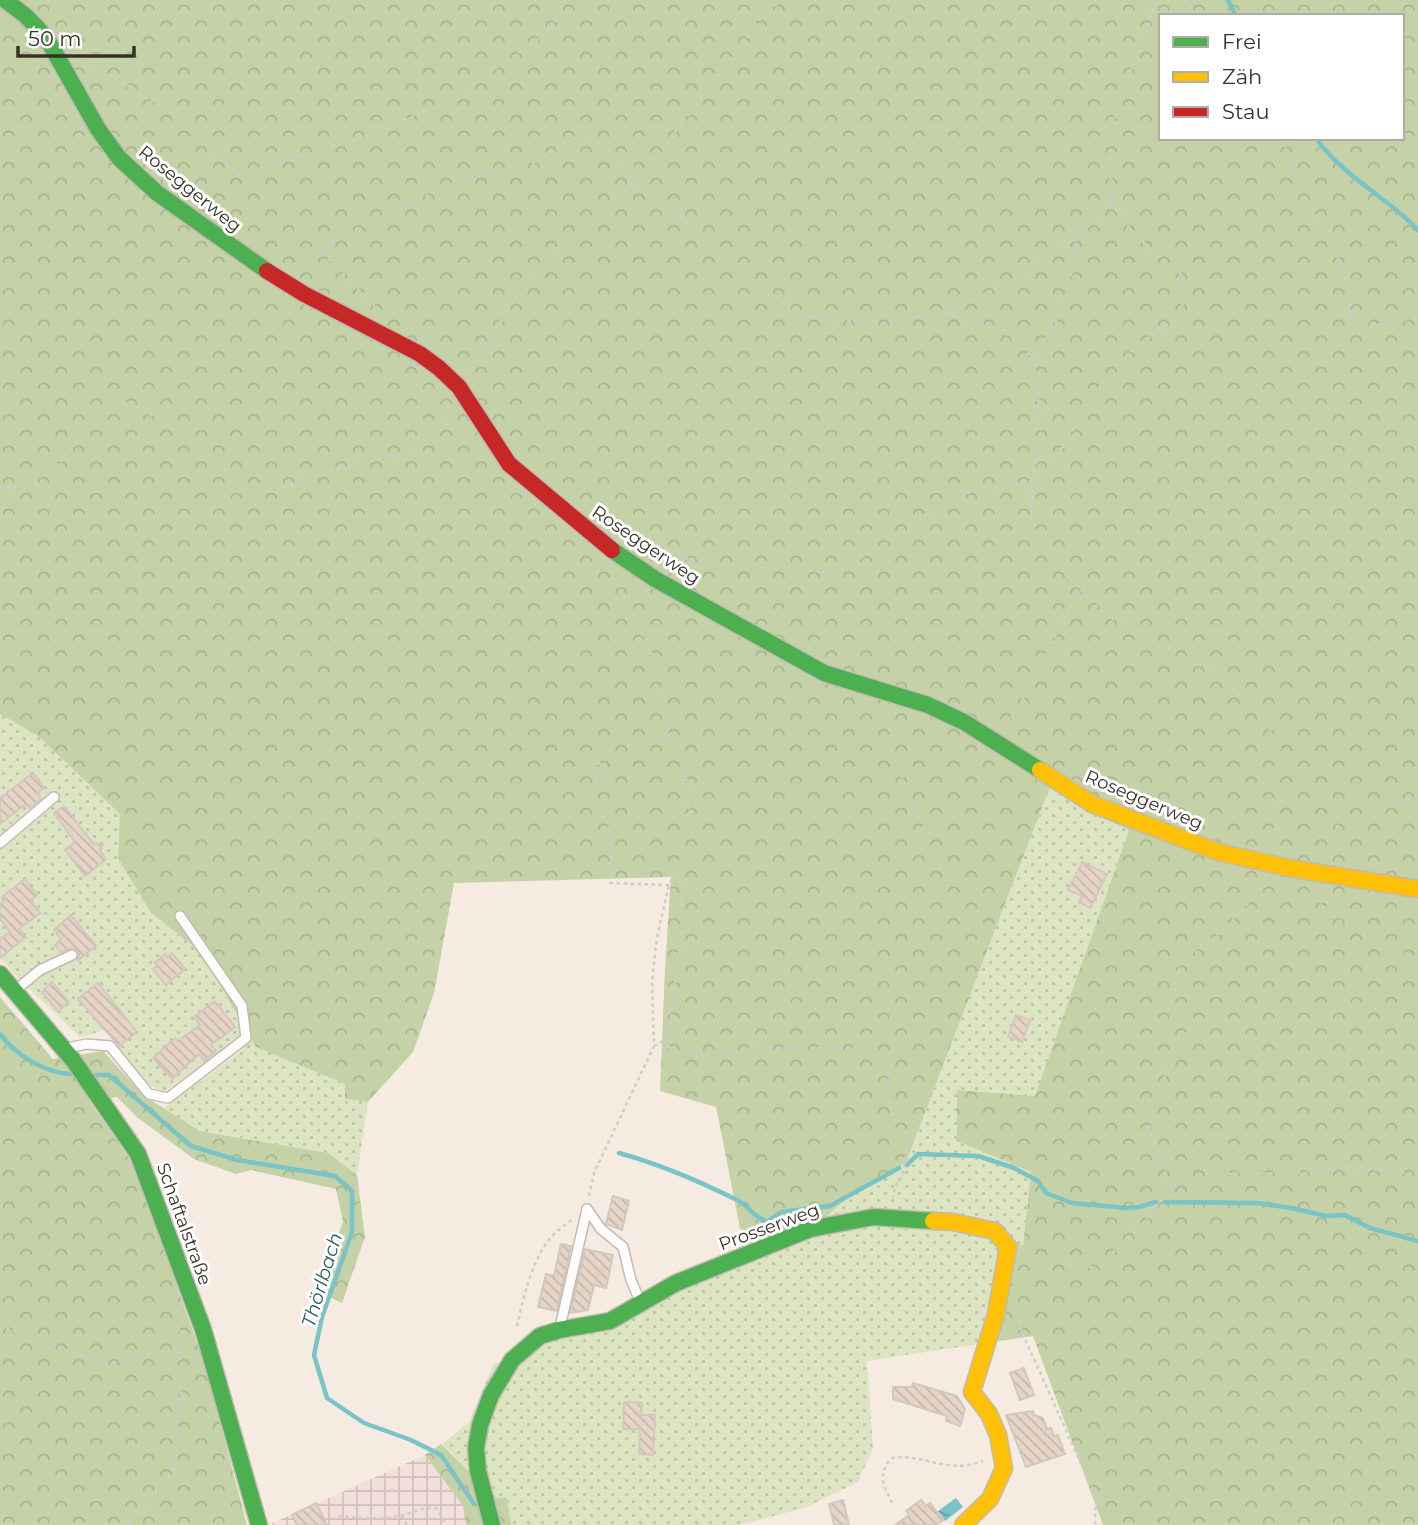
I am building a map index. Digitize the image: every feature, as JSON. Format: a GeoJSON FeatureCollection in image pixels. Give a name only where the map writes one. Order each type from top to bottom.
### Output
{"type":"FeatureCollection","features":[{"type":"Feature","properties":{"kind":"street","name":"Roseggerweg"},"geometry":{"type":"LineString","coordinates":[[5,0],[26,16],[46,37],[98,129],[119,158],[157,193],[239,253],[304,294],[420,354],[439,368],[462,393],[509,464],[600,541],[655,579],[824,673],[928,705],[964,722],[1092,804],[1218,852],[1269,864],[1418,889]]}},
{"type":"Feature","properties":{"kind":"street","name":"Schaftalstraße"},"geometry":{"type":"LineString","coordinates":[[0,974],[68,1055],[138,1154],[203,1329],[259,1525]]}},
{"type":"Feature","properties":{"kind":"street","name":"Prosserweg"},"geometry":{"type":"LineString","coordinates":[[492,1525],[478,1471],[476,1448],[480,1425],[491,1395],[512,1360],[540,1336],[610,1321],[640,1301],[676,1283],[810,1229],[874,1217],[953,1222],[995,1231],[1008,1247]]}},
{"type":"Feature","properties":{"kind":"street"},"geometry":{"type":"LineString","coordinates":[[963,1525],[990,1499],[1004,1468],[998,1435],[989,1414],[972,1392],[996,1314],[1008,1247]]}},
{"type":"Feature","properties":{"kind":"lane"},"geometry":{"type":"LineString","coordinates":[[0,843],[54,797]]}},
{"type":"Feature","properties":{"kind":"lane"},"geometry":{"type":"LineString","coordinates":[[68,1055],[86,1044],[110,1046],[149,1094],[168,1098],[246,1038],[242,1006],[180,916]]}},
{"type":"Feature","properties":{"kind":"lane"},"geometry":{"type":"LineString","coordinates":[[15,992],[40,970],[72,955]]}},
{"type":"Feature","properties":{"kind":"lane"},"geometry":{"type":"LineString","coordinates":[[587,1209],[601,1229],[623,1247],[631,1280],[640,1301]]}},
{"type":"Feature","properties":{"kind":"lane"},"geometry":{"type":"LineString","coordinates":[[559,1330],[587,1209]]}},
{"type":"Feature","properties":{"kind":"path"},"geometry":{"type":"LineString","coordinates":[[238,175],[368,135],[445,103],[551,30],[565,0]]}},
{"type":"Feature","properties":{"kind":"path"},"geometry":{"type":"LineString","coordinates":[[0,489],[38,485],[72,450],[96,411],[114,404],[134,406],[145,411],[204,450],[239,484],[254,491],[269,492],[317,475],[400,454],[440,432],[462,393],[477,354],[512,304],[588,223],[643,175],[760,19],[782,0]]}},
{"type":"Feature","properties":{"kind":"path"},"geometry":{"type":"LineString","coordinates":[[612,526],[649,538],[686,558],[732,570],[785,566],[831,574],[897,538],[923,516],[968,493],[1033,481],[1051,471],[1101,384],[1134,348],[1173,320],[1190,293],[1180,271],[1152,251],[1125,223],[1111,202],[1111,142],[1120,94],[1142,45],[1156,0]]}},
{"type":"Feature","properties":{"kind":"path"},"geometry":{"type":"LineString","coordinates":[[78,54],[184,122],[383,314]]}},
{"type":"Feature","properties":{"kind":"path"},"geometry":{"type":"LineString","coordinates":[[319,250],[363,225],[462,180],[531,164],[584,133],[643,175],[721,260],[804,316],[877,324],[945,313],[1002,286],[1076,239],[1111,202]]}},
{"type":"Feature","properties":{"kind":"path"},"geometry":{"type":"LineString","coordinates":[[1283,140],[1308,206],[1334,236],[1336,253],[1348,284],[1353,318],[1367,327],[1418,317]]}},
{"type":"Feature","properties":{"kind":"path"},"geometry":{"type":"LineString","coordinates":[[1076,239],[1071,277],[1063,308],[1034,359],[1041,427],[1033,481],[1032,520],[1038,545],[1104,614],[1202,666],[1262,710],[1290,769],[1269,864],[1252,900],[1217,936],[1174,969],[1174,987],[1191,1022],[1178,1056],[1144,1110],[1171,1188]]}},
{"type":"Feature","properties":{"kind":"path"},"geometry":{"type":"LineString","coordinates":[[945,313],[1004,331],[1034,359]]}},
{"type":"Feature","properties":{"kind":"path"},"geometry":{"type":"LineString","coordinates":[[516,1332],[524,1295],[541,1254],[554,1234],[587,1209],[594,1173],[654,1046],[652,981],[657,937],[669,884],[676,871],[688,828],[689,793],[679,751],[669,739],[666,698],[653,657],[611,571]]}},
{"type":"Feature","properties":{"kind":"path"},"geometry":{"type":"LineString","coordinates":[[995,742],[1017,710],[1080,589]]}},
{"type":"Feature","properties":{"kind":"path"},"geometry":{"type":"LineString","coordinates":[[887,693],[891,751],[956,903],[961,929]]}},
{"type":"Feature","properties":{"kind":"path"},"geometry":{"type":"LineString","coordinates":[[669,739],[633,743],[599,763],[593,796],[611,832],[610,883],[669,884]]}},
{"type":"Feature","properties":{"kind":"path"},"geometry":{"type":"LineString","coordinates":[[1269,864],[1332,828],[1418,796]]}},
{"type":"Feature","properties":{"kind":"path"},"geometry":{"type":"LineString","coordinates":[[654,1046],[663,1041],[671,1022],[683,920],[681,891],[676,871]]}},
{"type":"Feature","properties":{"kind":"path"},"geometry":{"type":"LineString","coordinates":[[1308,871],[1321,907],[1375,942],[1418,958]]}},
{"type":"Feature","properties":{"kind":"path"},"geometry":{"type":"LineString","coordinates":[[663,1041],[672,1050],[717,1058],[742,1049],[774,1048],[872,1048],[891,1055],[887,1094],[891,1112],[909,1139],[902,1177],[896,1185],[891,1219]]}},
{"type":"Feature","properties":{"kind":"path"},"geometry":{"type":"LineString","coordinates":[[1008,1247],[1085,1269],[1105,1260],[1139,1228],[1171,1188],[1201,1174],[1314,1172],[1352,1167],[1418,1174]]}},
{"type":"Feature","properties":{"kind":"path"},"geometry":{"type":"LineString","coordinates":[[1018,1307],[1021,1330],[1096,1497],[1095,1525]]}},
{"type":"Feature","properties":{"kind":"path"},"geometry":{"type":"LineString","coordinates":[[128,1525],[148,1504],[175,1466],[182,1375],[178,1320]]}},
{"type":"Feature","properties":{"kind":"path"},"geometry":{"type":"LineString","coordinates":[[0,1326],[105,1364],[180,1348]]}},
{"type":"Feature","properties":{"kind":"path"},"geometry":{"type":"LineString","coordinates":[[892,1503],[881,1480],[883,1469],[891,1458],[906,1455],[951,1467],[979,1462],[1001,1451]]}},
{"type":"Feature","properties":{"kind":"path"},"geometry":{"type":"LineString","coordinates":[[338,1516],[373,1520],[401,1516],[421,1507],[436,1508],[446,1525]]}},
{"type":"Feature","properties":{"kind":"path"},"geometry":{"type":"LineString","coordinates":[[401,1516],[407,1525]]}},
{"type":"Feature","properties":{"kind":"path"},"geometry":{"type":"LineString","coordinates":[[371,1525],[373,1520]]}},
{"type":"Feature","properties":{"kind":"shaded area"},"geometry":{"type":"Polygon","coordinates":[[[425,1455],[464,1506],[466,1525],[268,1525],[425,1455]]]}},
{"type":"Feature","properties":{"kind":"green space"},"geometry":{"type":"Polygon","coordinates":[[[0,0],[1418,0],[1418,1525],[1103,1525],[1033,1336],[992,1342],[1012,1239],[1023,1246],[1031,1172],[957,1141],[957,1090],[1035,1096],[1129,830],[1050,787],[906,1162],[855,1191],[825,1218],[744,1248],[716,1107],[660,1091],[671,877],[454,883],[434,993],[413,1052],[368,1102],[345,1099],[345,1084],[256,1047],[200,951],[151,913],[118,858],[120,814],[38,736],[0,714],[0,0]]]}},
{"type":"Feature","properties":{"kind":"green space"},"geometry":{"type":"Polygon","coordinates":[[[0,714],[38,736],[121,814],[118,858],[151,913],[200,951],[245,1028],[238,1039],[165,1091],[157,1089],[140,1076],[105,1030],[80,1037],[0,958],[0,714]]]}},
{"type":"Feature","properties":{"kind":"green space"},"geometry":{"type":"Polygon","coordinates":[[[1050,787],[1129,829],[1035,1097],[957,1091],[957,1141],[1031,1172],[1023,1247],[1013,1240],[992,1342],[867,1361],[873,1448],[858,1482],[804,1508],[739,1525],[511,1525],[507,1498],[496,1498],[442,1444],[469,1422],[494,1363],[520,1362],[547,1343],[825,1218],[855,1191],[906,1162],[1050,787]]]}},
{"type":"Feature","properties":{"kind":"green space"},"geometry":{"type":"Polygon","coordinates":[[[0,997],[53,1059],[103,1051],[144,1096],[200,1131],[328,1153],[357,1175],[365,1237],[342,1303],[319,1292],[343,1221],[336,1189],[251,1170],[236,1174],[194,1159],[138,1118],[117,1097],[90,1102],[133,1164],[205,1365],[247,1525],[0,1525],[0,997]]]}},
{"type":"Feature","properties":{"kind":"green space"},"geometry":{"type":"Polygon","coordinates":[[[251,1039],[256,1047],[345,1084],[345,1099],[368,1102],[357,1175],[328,1153],[201,1131],[163,1109],[239,1053],[251,1039]]]}},
{"type":"Feature","properties":{"kind":"green space"},"geometry":{"type":"Polygon","coordinates":[[[441,1444],[496,1498],[507,1498],[511,1525],[466,1525],[463,1506],[425,1455],[441,1444]]]}},
{"type":"Feature","properties":{"kind":"water"},"geometry":{"type":"Polygon","coordinates":[[[956,1498],[963,1507],[945,1521],[938,1511],[956,1498]]]}},
{"type":"Feature","properties":{"kind":"building"},"geometry":{"type":"Polygon","coordinates":[[[33,773],[44,788],[38,793],[41,799],[30,808],[26,804],[0,824],[0,798],[33,773]]]}},
{"type":"Feature","properties":{"kind":"building"},"geometry":{"type":"Polygon","coordinates":[[[64,806],[93,843],[103,844],[100,851],[106,859],[85,876],[65,850],[75,842],[54,813],[64,806]]]}},
{"type":"Feature","properties":{"kind":"building"},"geometry":{"type":"Polygon","coordinates":[[[1082,862],[1107,874],[1090,908],[1079,902],[1082,896],[1068,890],[1082,862]]]}},
{"type":"Feature","properties":{"kind":"building"},"geometry":{"type":"Polygon","coordinates":[[[25,879],[37,895],[31,900],[40,913],[19,929],[26,937],[0,958],[0,939],[10,932],[0,919],[0,904],[5,900],[2,897],[25,879]]]}},
{"type":"Feature","properties":{"kind":"building"},"geometry":{"type":"Polygon","coordinates":[[[71,915],[96,946],[78,960],[79,953],[75,949],[61,952],[55,945],[61,939],[54,930],[71,915]]]}},
{"type":"Feature","properties":{"kind":"building"},"geometry":{"type":"Polygon","coordinates":[[[172,953],[185,969],[166,985],[153,969],[157,966],[155,963],[165,954],[167,957],[172,953]]]}},
{"type":"Feature","properties":{"kind":"building"},"geometry":{"type":"Polygon","coordinates":[[[52,982],[69,1002],[58,1011],[42,992],[52,982]]]}},
{"type":"Feature","properties":{"kind":"building"},"geometry":{"type":"Polygon","coordinates":[[[98,983],[137,1032],[119,1046],[78,999],[98,983]]]}},
{"type":"Feature","properties":{"kind":"building"},"geometry":{"type":"Polygon","coordinates":[[[215,1001],[235,1027],[211,1045],[216,1051],[204,1061],[199,1054],[172,1079],[153,1058],[175,1038],[178,1041],[200,1025],[194,1017],[215,1001]]]}},
{"type":"Feature","properties":{"kind":"building"},"geometry":{"type":"Polygon","coordinates":[[[1016,1015],[1030,1020],[1022,1042],[1008,1037],[1016,1015]]]}},
{"type":"Feature","properties":{"kind":"building"},"geometry":{"type":"Polygon","coordinates":[[[613,1196],[629,1201],[622,1230],[606,1224],[613,1196]]]}},
{"type":"Feature","properties":{"kind":"building"},"geometry":{"type":"Polygon","coordinates":[[[561,1244],[571,1246],[557,1311],[538,1307],[546,1274],[554,1276],[561,1244]]]}},
{"type":"Feature","properties":{"kind":"building"},"geometry":{"type":"Polygon","coordinates":[[[585,1249],[613,1255],[606,1288],[594,1285],[588,1310],[570,1313],[585,1249]]]}},
{"type":"Feature","properties":{"kind":"building"},"geometry":{"type":"Polygon","coordinates":[[[1024,1368],[1034,1395],[1020,1400],[1010,1373],[1024,1368]]]}},
{"type":"Feature","properties":{"kind":"building"},"geometry":{"type":"Polygon","coordinates":[[[913,1383],[957,1396],[965,1409],[960,1426],[946,1421],[947,1416],[893,1399],[893,1387],[912,1387],[913,1383]]]}},
{"type":"Feature","properties":{"kind":"building"},"geometry":{"type":"Polygon","coordinates":[[[624,1402],[642,1403],[641,1415],[655,1415],[653,1455],[639,1454],[640,1429],[623,1429],[624,1402]]]}},
{"type":"Feature","properties":{"kind":"building"},"geometry":{"type":"Polygon","coordinates":[[[1033,1411],[1034,1415],[1043,1418],[1047,1429],[1051,1428],[1054,1436],[1058,1435],[1065,1454],[1026,1467],[1006,1415],[1033,1411]]]}},
{"type":"Feature","properties":{"kind":"building"},"geometry":{"type":"Polygon","coordinates":[[[843,1500],[849,1525],[834,1525],[829,1504],[843,1500]]]}},
{"type":"Feature","properties":{"kind":"building"},"geometry":{"type":"Polygon","coordinates":[[[921,1500],[926,1506],[930,1503],[943,1520],[936,1525],[895,1525],[909,1515],[906,1511],[921,1500]]]}},
{"type":"Feature","properties":{"kind":"building"},"geometry":{"type":"Polygon","coordinates":[[[316,1503],[327,1525],[297,1525],[292,1515],[316,1503]]]}},
{"type":"Feature","properties":{"kind":"waterway"},"geometry":{"type":"LineString","coordinates":[[1228,0],[1235,14]]}},
{"type":"Feature","properties":{"kind":"waterway"},"geometry":{"type":"LineString","coordinates":[[1318,140],[1339,164],[1418,230]]}},
{"type":"Feature","properties":{"kind":"waterway","name":"Thörlbach"},"geometry":{"type":"LineString","coordinates":[[0,1034],[32,1062],[52,1071],[73,1074]]}},
{"type":"Feature","properties":{"kind":"waterway","name":"Thörlbach"},"geometry":{"type":"LineString","coordinates":[[96,1075],[109,1075],[191,1146],[237,1160],[335,1176],[352,1191],[352,1232],[322,1317],[314,1355],[327,1398],[364,1423],[411,1440],[441,1455],[474,1504]]}},
{"type":"Feature","properties":{"kind":"waterway"},"geometry":{"type":"LineString","coordinates":[[619,1153],[708,1186],[741,1202],[767,1222],[781,1212],[830,1206],[899,1168]]}},
{"type":"Feature","properties":{"kind":"waterway"},"geometry":{"type":"LineString","coordinates":[[907,1165],[918,1154],[978,1156],[1014,1168],[1038,1181],[1046,1193],[1072,1203],[1127,1208],[1156,1202]]}},
{"type":"Feature","properties":{"kind":"waterway"},"geometry":{"type":"LineString","coordinates":[[1165,1202],[1256,1203],[1326,1216],[1345,1215],[1370,1228],[1418,1241]]}},
{"type":"Feature","properties":{"kind":"traffic: fast"},"geometry":{"type":"LineString","coordinates":[[5,0],[26,16],[46,37],[98,129],[119,158],[157,193],[267,271]]}},
{"type":"Feature","properties":{"kind":"traffic: fast"},"geometry":{"type":"LineString","coordinates":[[612,550],[655,579],[824,673],[928,705],[964,722],[1040,770]]}},
{"type":"Feature","properties":{"kind":"traffic: fast"},"geometry":{"type":"LineString","coordinates":[[0,974],[73,1060],[138,1154],[203,1329],[259,1525]]}},
{"type":"Feature","properties":{"kind":"traffic: fast"},"geometry":{"type":"LineString","coordinates":[[492,1525],[478,1471],[476,1448],[480,1425],[491,1395],[512,1360],[540,1336],[610,1321],[676,1283],[810,1229],[874,1217],[933,1221]]}},
{"type":"Feature","properties":{"kind":"traffic: slow"},"geometry":{"type":"LineString","coordinates":[[1040,770],[1092,804],[1218,852],[1289,868],[1418,889]]}},
{"type":"Feature","properties":{"kind":"traffic: slow"},"geometry":{"type":"LineString","coordinates":[[933,1221],[953,1222],[995,1231],[1008,1247],[996,1314],[972,1392],[989,1414],[998,1435],[1004,1468],[990,1499],[963,1525]]}},
{"type":"Feature","properties":{"kind":"traffic: jam"},"geometry":{"type":"LineString","coordinates":[[267,271],[304,294],[420,354],[439,368],[459,387],[509,464],[612,550]]}}]}
